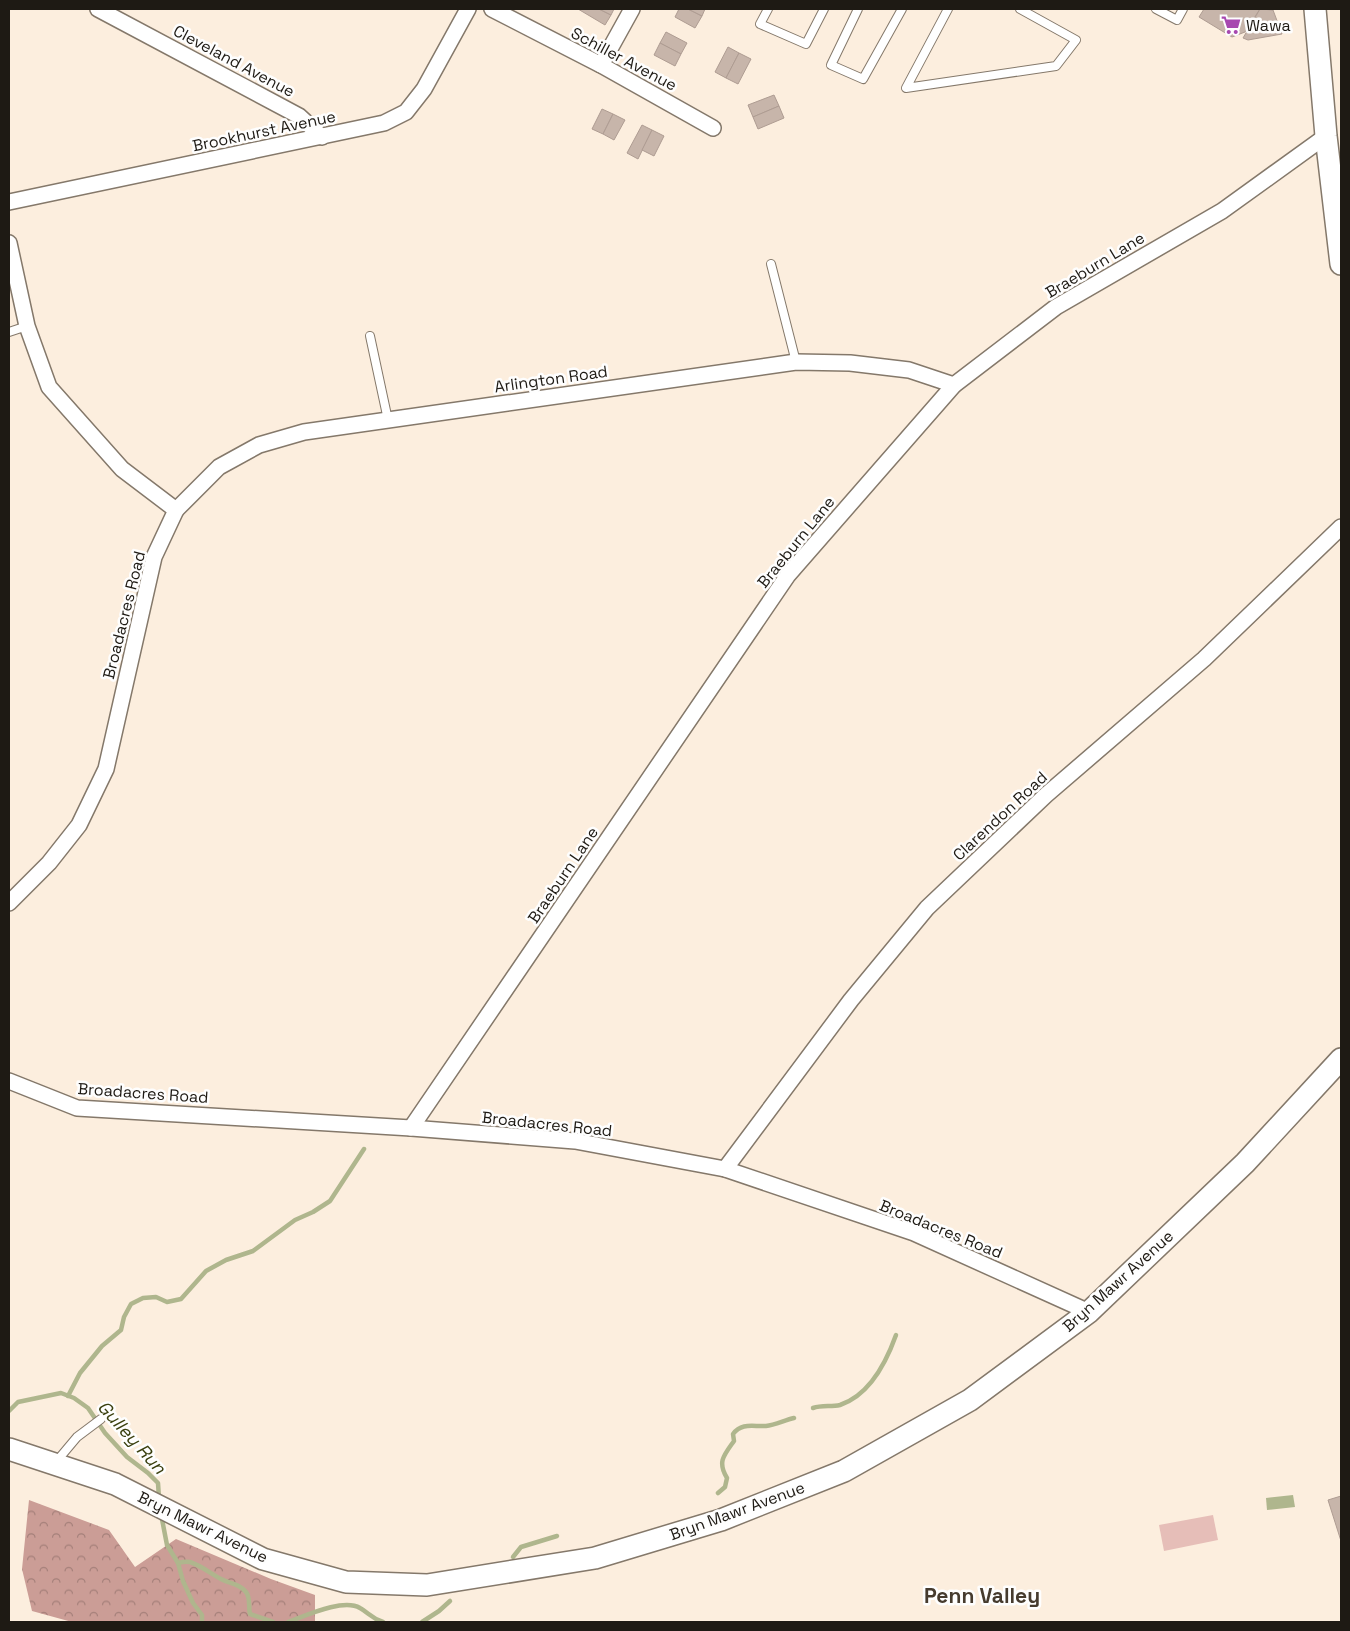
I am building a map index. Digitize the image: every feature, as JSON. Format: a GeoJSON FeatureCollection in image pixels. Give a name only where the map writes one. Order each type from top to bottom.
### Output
{"type":"FeatureCollection","features":[{"type":"Feature","properties":{"kind":"street","name":"Cleveland Avenue"},"geometry":{"type":"LineString","coordinates":[[98,9],[299,116],[322,137]]}},
{"type":"Feature","properties":{"kind":"street","name":"Brookhurst Avenue"},"geometry":{"type":"LineString","coordinates":[[9,202],[384,123],[406,112],[424,89],[468,9]]}},
{"type":"Feature","properties":{"kind":"street","name":"Schiller Avenue"},"geometry":{"type":"LineString","coordinates":[[492,9],[601,65],[713,128]]}},
{"type":"Feature","properties":{"kind":"street"},"geometry":{"type":"LineString","coordinates":[[601,65],[632,9]]}},
{"type":"Feature","properties":{"kind":"street"},"geometry":{"type":"LineString","coordinates":[[1315,9],[1326,136],[1341,264]]}},
{"type":"Feature","properties":{"kind":"street","name":"Braeburn Lane"},"geometry":{"type":"LineString","coordinates":[[411,1128],[788,575],[954,385],[1056,307],[1222,212],[1326,136]]}},
{"type":"Feature","properties":{"kind":"street"},"geometry":{"type":"LineString","coordinates":[[9,243],[27,326],[49,387],[122,469],[176,510]]}},
{"type":"Feature","properties":{"kind":"street","name":"Arlington Road"},"geometry":{"type":"LineString","coordinates":[[176,510],[219,467],[259,445],[304,432],[796,362],[850,363],[908,370],[954,385]]}},
{"type":"Feature","properties":{"kind":"street","name":"Broadacres Road"},"geometry":{"type":"LineString","coordinates":[[9,903],[50,864],[79,825],[106,768],[154,557],[176,510]]}},
{"type":"Feature","properties":{"kind":"street","name":"Clarendon Road"},"geometry":{"type":"LineString","coordinates":[[725,1169],[851,1000],[927,908],[1046,795],[1204,659],[1341,527]]}},
{"type":"Feature","properties":{"kind":"street","name":"Bryn Mawr Avenue"},"geometry":{"type":"LineString","coordinates":[[9,1449],[115,1484],[263,1559],[346,1582],[427,1585],[595,1558],[721,1520],[844,1471],[970,1400],[1089,1312],[1245,1163],[1341,1059]]}},
{"type":"Feature","properties":{"kind":"street","name":"Broadacres Road"},"geometry":{"type":"LineString","coordinates":[[9,1081],[77,1108],[411,1128],[575,1141],[725,1169],[914,1233],[1089,1312]]}},
{"type":"Feature","properties":{"kind":"lane"},"geometry":{"type":"LineString","coordinates":[[768,9],[760,24],[806,44],[824,9]]}},
{"type":"Feature","properties":{"kind":"lane"},"geometry":{"type":"LineString","coordinates":[[858,9],[831,65],[863,80],[902,9]]}},
{"type":"Feature","properties":{"kind":"lane"},"geometry":{"type":"LineString","coordinates":[[948,9],[906,88],[1056,66],[1076,40],[1020,9]]}},
{"type":"Feature","properties":{"kind":"lane"},"geometry":{"type":"LineString","coordinates":[[1156,9],[1177,20],[1183,9]]}},
{"type":"Feature","properties":{"kind":"lane"},"geometry":{"type":"LineString","coordinates":[[771,264],[796,362]]}},
{"type":"Feature","properties":{"kind":"lane"},"geometry":{"type":"LineString","coordinates":[[9,332],[27,326]]}},
{"type":"Feature","properties":{"kind":"lane"},"geometry":{"type":"LineString","coordinates":[[370,336],[388,420]]}},
{"type":"Feature","properties":{"kind":"lane"},"geometry":{"type":"LineString","coordinates":[[55,1464],[77,1437],[98,1421]]}},
{"type":"Feature","properties":{"kind":"green space"},"geometry":{"type":"Polygon","coordinates":[[[29,1500],[109,1530],[135,1567],[176,1539],[271,1579],[315,1595],[315,1622],[72,1622],[32,1611],[22,1569],[29,1500]]]}},
{"type":"Feature","properties":{"kind":"shaded area"},"geometry":{"type":"Polygon","coordinates":[[[1293,1495],[1295,1507],[1267,1510],[1266,1498],[1293,1495]]]}},
{"type":"Feature","properties":{"kind":"shaded area"},"geometry":{"type":"Polygon","coordinates":[[[1213,1515],[1218,1540],[1164,1551],[1159,1525],[1213,1515]]]}},
{"type":"Feature","properties":{"kind":"building"},"geometry":{"type":"Polygon","coordinates":[[[578,9],[599,9],[611,15],[605,25],[578,9]]]}},
{"type":"Feature","properties":{"kind":"building"},"geometry":{"type":"Polygon","coordinates":[[[599,9],[614,9],[611,15],[599,9]]]}},
{"type":"Feature","properties":{"kind":"building"},"geometry":{"type":"Polygon","coordinates":[[[679,9],[688,9],[702,16],[695,28],[675,17],[679,9]]]}},
{"type":"Feature","properties":{"kind":"building"},"geometry":{"type":"Polygon","coordinates":[[[688,9],[705,9],[702,16],[688,9]]]}},
{"type":"Feature","properties":{"kind":"building","name":"Wawa"},"geometry":{"type":"Polygon","coordinates":[[[1204,9],[1260,9],[1245,32],[1232,37],[1199,17],[1204,9]]]}},
{"type":"Feature","properties":{"kind":"building"},"geometry":{"type":"Polygon","coordinates":[[[1260,9],[1273,10],[1282,34],[1248,40],[1243,38],[1260,9]]]}},
{"type":"Feature","properties":{"kind":"building"},"geometry":{"type":"Polygon","coordinates":[[[666,32],[687,43],[681,54],[660,43],[666,32]]]}},
{"type":"Feature","properties":{"kind":"building"},"geometry":{"type":"Polygon","coordinates":[[[660,43],[681,54],[675,66],[654,55],[660,43]]]}},
{"type":"Feature","properties":{"kind":"building"},"geometry":{"type":"Polygon","coordinates":[[[728,47],[739,53],[726,78],[715,72],[728,47]]]}},
{"type":"Feature","properties":{"kind":"building"},"geometry":{"type":"Polygon","coordinates":[[[739,53],[751,59],[738,84],[726,78],[739,53]]]}},
{"type":"Feature","properties":{"kind":"building"},"geometry":{"type":"Polygon","coordinates":[[[774,95],[779,106],[753,117],[748,105],[774,95]]]}},
{"type":"Feature","properties":{"kind":"building"},"geometry":{"type":"Polygon","coordinates":[[[779,106],[784,118],[758,129],[753,117],[779,106]]]}},
{"type":"Feature","properties":{"kind":"building"},"geometry":{"type":"Polygon","coordinates":[[[602,109],[613,114],[603,134],[592,129],[602,109]]]}},
{"type":"Feature","properties":{"kind":"building"},"geometry":{"type":"Polygon","coordinates":[[[613,114],[625,120],[614,140],[603,134],[613,114]]]}},
{"type":"Feature","properties":{"kind":"building"},"geometry":{"type":"Polygon","coordinates":[[[642,125],[652,130],[638,159],[627,153],[642,125]]]}},
{"type":"Feature","properties":{"kind":"building"},"geometry":{"type":"Polygon","coordinates":[[[652,130],[664,136],[654,156],[642,150],[652,130]]]}},
{"type":"Feature","properties":{"kind":"building"},"geometry":{"type":"Polygon","coordinates":[[[1341,1496],[1341,1541],[1328,1500],[1341,1496]]]}},
{"type":"Feature","properties":{"kind":"waterway"},"geometry":{"type":"LineString","coordinates":[[68,1396],[80,1373],[102,1346],[121,1330],[124,1317],[131,1304],[143,1298],[156,1297],[167,1302],[181,1299],[206,1271],[226,1260],[253,1251],[295,1220],[313,1212],[330,1201],[364,1149]]}},
{"type":"Feature","properties":{"kind":"waterway"},"geometry":{"type":"LineString","coordinates":[[813,1408],[840,1405],[860,1394],[876,1377],[896,1335]]}},
{"type":"Feature","properties":{"kind":"waterway","name":"Gulley Run"},"geometry":{"type":"LineString","coordinates":[[9,1411],[18,1402],[61,1393],[74,1398],[88,1408],[105,1433],[127,1457],[158,1483],[159,1498]]}},
{"type":"Feature","properties":{"kind":"waterway"},"geometry":{"type":"LineString","coordinates":[[718,1493],[725,1487],[727,1478],[722,1467],[723,1459],[734,1441],[733,1434],[737,1430],[744,1426],[769,1425],[794,1418]]}},
{"type":"Feature","properties":{"kind":"waterway","name":"Gulley Run"},"geometry":{"type":"LineString","coordinates":[[161,1514],[167,1545],[178,1563],[183,1581],[193,1603],[202,1615],[202,1622]]}},
{"type":"Feature","properties":{"kind":"waterway"},"geometry":{"type":"LineString","coordinates":[[513,1557],[521,1547],[557,1536]]}},
{"type":"Feature","properties":{"kind":"waterway"},"geometry":{"type":"LineString","coordinates":[[178,1563],[190,1562],[240,1587],[246,1592],[248,1597],[250,1614],[273,1622]]}},
{"type":"Feature","properties":{"kind":"waterway"},"geometry":{"type":"LineString","coordinates":[[422,1622],[450,1601]]}},
{"type":"Feature","properties":{"kind":"waterway"},"geometry":{"type":"LineString","coordinates":[[288,1622],[324,1609],[344,1605],[353,1605],[360,1608],[383,1622]]}},
{"type":"Feature","properties":{"kind":"place","name":"Wawa"},"geometry":{"type":"Point","coordinates":[1231,25]}},
{"type":"Feature","properties":{"kind":"district","name":"Penn Valley"},"geometry":{"type":"Point","coordinates":[982,1595]}}]}
